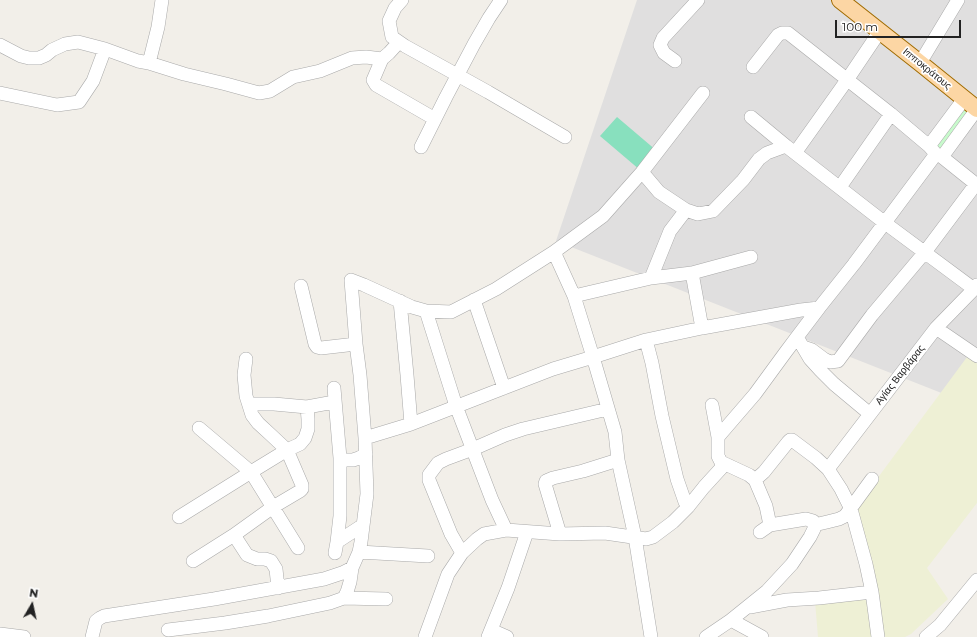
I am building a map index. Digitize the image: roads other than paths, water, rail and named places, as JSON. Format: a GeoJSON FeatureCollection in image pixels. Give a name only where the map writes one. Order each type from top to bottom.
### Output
{"type":"FeatureCollection","features":[{"type":"Feature","properties":{"kind":"main road","name":"Ιπποκράτους"},"geometry":{"type":"LineString","coordinates":[[840,0],[977,109]]}},
{"type":"Feature","properties":{"kind":"street"},"geometry":{"type":"LineString","coordinates":[[149,63],[158,27],[162,0]]}},
{"type":"Feature","properties":{"kind":"street"},"geometry":{"type":"LineString","coordinates":[[402,0],[395,8],[389,21],[392,36],[405,46],[565,137]]}},
{"type":"Feature","properties":{"kind":"street"},"geometry":{"type":"LineString","coordinates":[[421,147],[474,44],[501,0]]}},
{"type":"Feature","properties":{"kind":"street"},"geometry":{"type":"LineString","coordinates":[[675,61],[664,53],[660,45],[663,38],[698,0]]}},
{"type":"Feature","properties":{"kind":"street"},"geometry":{"type":"LineString","coordinates":[[920,63],[958,0]]}},
{"type":"Feature","properties":{"kind":"street"},"geometry":{"type":"LineString","coordinates":[[642,172],[659,192],[686,210],[698,214],[713,211],[743,180],[759,159],[768,152],[790,150],[847,80],[880,31]]}},
{"type":"Feature","properties":{"kind":"street"},"geometry":{"type":"LineString","coordinates":[[753,67],[778,35],[785,32],[788,33],[891,114],[976,185],[925,252],[872,315],[838,361],[830,362],[800,342]]}},
{"type":"Feature","properties":{"kind":"street"},"geometry":{"type":"LineString","coordinates":[[0,45],[21,56],[38,58],[65,44],[78,42],[184,74],[259,93],[270,91],[293,77],[320,71],[352,58],[382,59]]}},
{"type":"Feature","properties":{"kind":"street"},"geometry":{"type":"LineString","coordinates":[[400,42],[382,59],[373,80],[376,85],[435,119]]}},
{"type":"Feature","properties":{"kind":"street"},"geometry":{"type":"LineString","coordinates":[[0,93],[57,105],[79,102],[94,81],[105,49]]}},
{"type":"Feature","properties":{"kind":"street"},"geometry":{"type":"LineString","coordinates":[[344,598],[350,582],[352,568],[359,552],[367,494],[365,438],[351,280],[412,307],[426,311],[451,312],[496,289],[554,252],[603,216],[642,172],[703,93]]}},
{"type":"Feature","properties":{"kind":"street"},"geometry":{"type":"LineString","coordinates":[[936,152],[964,99]]}},
{"type":"Feature","properties":{"kind":"street"},"geometry":{"type":"LineString","coordinates":[[718,437],[800,342],[819,308],[884,224],[936,152],[977,109]]}},
{"type":"Feature","properties":{"kind":"street"},"geometry":{"type":"LineString","coordinates":[[840,187],[891,114]]}},
{"type":"Feature","properties":{"kind":"street"},"geometry":{"type":"LineString","coordinates":[[751,117],[790,150],[840,187],[884,224],[975,287]]}},
{"type":"Feature","properties":{"kind":"street"},"geometry":{"type":"LineString","coordinates":[[651,278],[670,231],[686,210]]}},
{"type":"Feature","properties":{"kind":"street"},"geometry":{"type":"LineString","coordinates":[[554,252],[574,296],[615,432],[618,460],[636,537],[651,637]]}},
{"type":"Feature","properties":{"kind":"street"},"geometry":{"type":"LineString","coordinates":[[574,296],[651,278],[692,273],[751,257]]}},
{"type":"Feature","properties":{"kind":"street"},"geometry":{"type":"LineString","coordinates":[[692,273],[702,328]]}},
{"type":"Feature","properties":{"kind":"street"},"geometry":{"type":"LineString","coordinates":[[301,286],[317,347],[321,348],[356,344]]}},
{"type":"Feature","properties":{"kind":"street","name":"Αγίας Βαρβάρας"},"geometry":{"type":"LineString","coordinates":[[828,469],[936,328],[975,287]]}},
{"type":"Feature","properties":{"kind":"street"},"geometry":{"type":"LineString","coordinates":[[474,300],[504,388]]}},
{"type":"Feature","properties":{"kind":"street"},"geometry":{"type":"LineString","coordinates":[[400,302],[411,424]]}},
{"type":"Feature","properties":{"kind":"street"},"geometry":{"type":"LineString","coordinates":[[365,438],[411,424],[553,369],[646,340],[702,328],[819,308]]}},
{"type":"Feature","properties":{"kind":"street"},"geometry":{"type":"LineString","coordinates":[[426,311],[456,406],[472,450],[506,530]]}},
{"type":"Feature","properties":{"kind":"street"},"geometry":{"type":"LineString","coordinates":[[936,328],[977,356]]}},
{"type":"Feature","properties":{"kind":"street"},"geometry":{"type":"LineString","coordinates":[[646,340],[677,479],[688,507]]}},
{"type":"Feature","properties":{"kind":"street"},"geometry":{"type":"LineString","coordinates":[[800,342],[810,359],[834,384],[870,414]]}},
{"type":"Feature","properties":{"kind":"street"},"geometry":{"type":"LineString","coordinates":[[193,562],[302,489],[302,485],[286,450],[258,423],[252,415],[246,396],[244,375],[246,359]]}},
{"type":"Feature","properties":{"kind":"street"},"geometry":{"type":"LineString","coordinates":[[334,388],[340,458],[340,516],[336,548],[363,525]]}},
{"type":"Feature","properties":{"kind":"street"},"geometry":{"type":"LineString","coordinates":[[249,404],[274,404],[307,407],[334,402]]}},
{"type":"Feature","properties":{"kind":"street"},"geometry":{"type":"LineString","coordinates":[[706,637],[747,608],[767,591],[792,564],[810,537],[814,528],[813,521],[806,519],[765,528],[766,506],[755,480],[749,475],[725,464],[718,456],[718,437],[712,405]]}},
{"type":"Feature","properties":{"kind":"street"},"geometry":{"type":"LineString","coordinates":[[179,516],[286,450],[300,444],[305,438],[308,429],[307,407]]}},
{"type":"Feature","properties":{"kind":"street"},"geometry":{"type":"LineString","coordinates":[[462,553],[445,520],[429,480],[429,475],[438,463],[505,435],[608,409]]}},
{"type":"Feature","properties":{"kind":"street"},"geometry":{"type":"LineString","coordinates":[[199,428],[251,472],[298,548]]}},
{"type":"Feature","properties":{"kind":"street"},"geometry":{"type":"LineString","coordinates":[[755,480],[764,472],[790,440],[816,458],[828,469],[841,489],[850,509],[866,564],[872,592],[878,637]]}},
{"type":"Feature","properties":{"kind":"street"},"geometry":{"type":"LineString","coordinates":[[340,458],[353,460],[366,454]]}},
{"type":"Feature","properties":{"kind":"street"},"geometry":{"type":"LineString","coordinates":[[560,534],[545,484],[546,481],[618,460]]}},
{"type":"Feature","properties":{"kind":"street"},"geometry":{"type":"LineString","coordinates":[[425,637],[448,574],[462,553],[484,534],[506,530],[560,534],[605,533],[646,539],[653,537],[688,507],[725,464]]}},
{"type":"Feature","properties":{"kind":"street"},"geometry":{"type":"LineString","coordinates":[[814,525],[839,519],[845,516],[872,479]]}},
{"type":"Feature","properties":{"kind":"street"},"geometry":{"type":"LineString","coordinates":[[340,516],[363,525]]}},
{"type":"Feature","properties":{"kind":"street"},"geometry":{"type":"LineString","coordinates":[[507,637],[490,634],[527,532]]}},
{"type":"Feature","properties":{"kind":"street"},"geometry":{"type":"LineString","coordinates":[[234,535],[247,555],[257,559],[265,558],[271,561],[276,570],[278,588]]}},
{"type":"Feature","properties":{"kind":"street"},"geometry":{"type":"LineString","coordinates":[[359,552],[428,556]]}},
{"type":"Feature","properties":{"kind":"street"},"geometry":{"type":"LineString","coordinates":[[92,637],[96,621],[104,616],[324,580],[352,568]]}},
{"type":"Feature","properties":{"kind":"street"},"geometry":{"type":"LineString","coordinates":[[926,637],[940,625],[977,580]]}},
{"type":"Feature","properties":{"kind":"street"},"geometry":{"type":"LineString","coordinates":[[747,608],[787,600],[872,592]]}},
{"type":"Feature","properties":{"kind":"street"},"geometry":{"type":"LineString","coordinates":[[168,630],[268,616],[330,604],[344,598],[386,599]]}},
{"type":"Feature","properties":{"kind":"street"},"geometry":{"type":"LineString","coordinates":[[731,620],[762,637]]}},
{"type":"Feature","properties":{"kind":"street"},"geometry":{"type":"LineString","coordinates":[[0,634],[24,637]]}}]}
